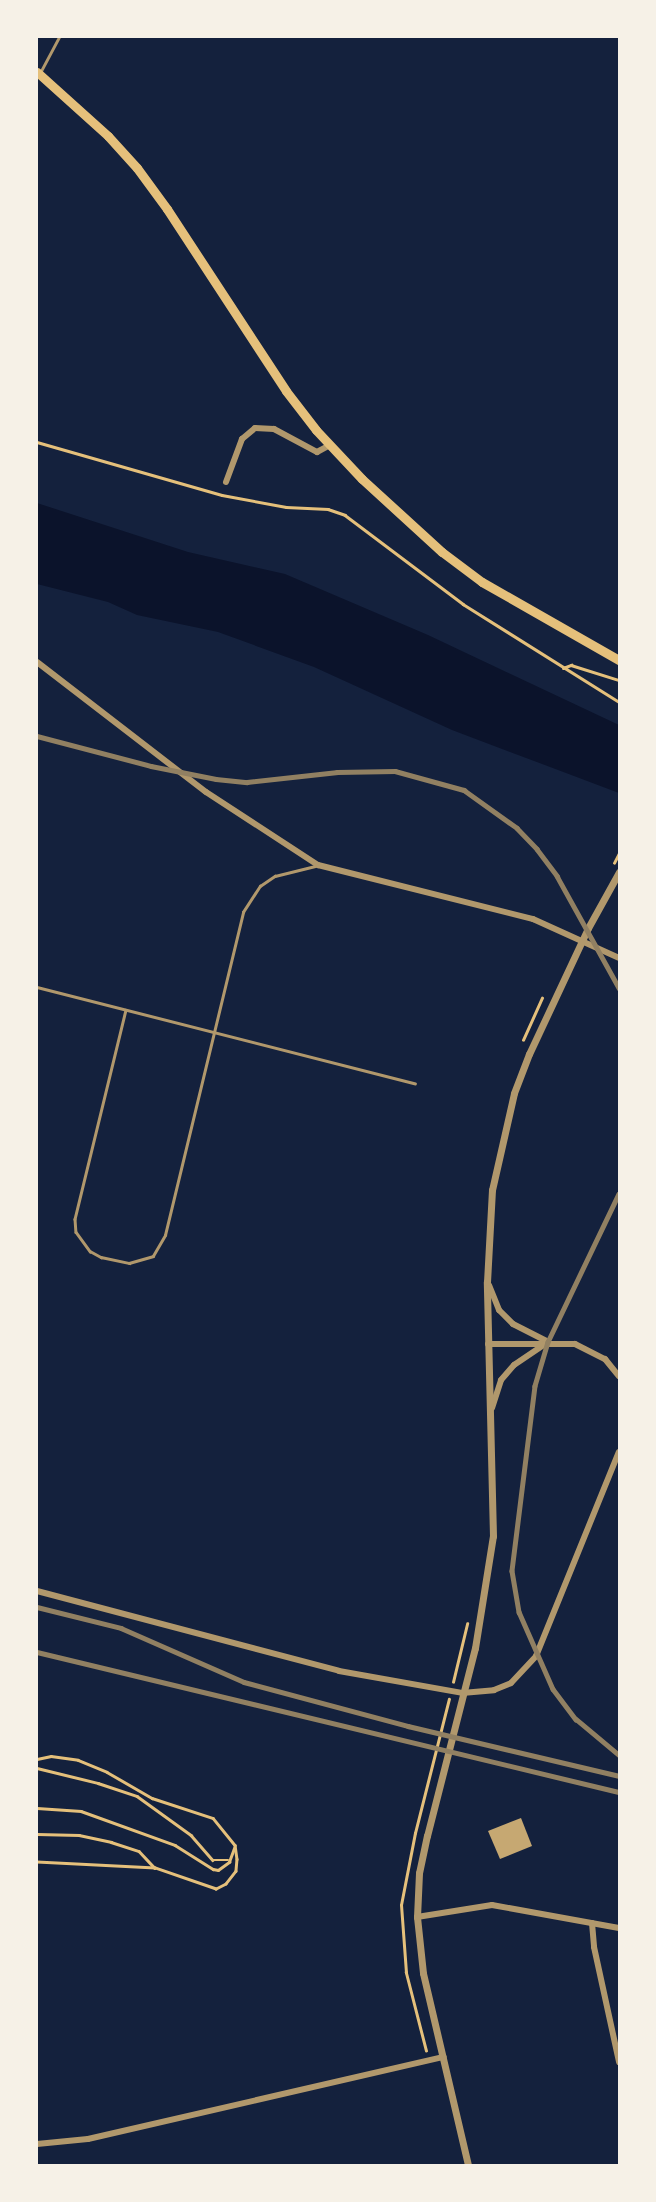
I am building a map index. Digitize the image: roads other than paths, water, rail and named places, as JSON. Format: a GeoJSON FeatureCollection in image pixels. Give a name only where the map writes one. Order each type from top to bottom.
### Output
{"type":"FeatureCollection","features":[{"type":"Feature","properties":{"kind":"main road"},"geometry":{"type":"LineString","coordinates":[[38,73],[108,136],[137,168],[167,209],[286,391],[330,445],[401,516],[452,559],[516,604],[619,660]]}},
{"type":"Feature","properties":{"kind":"street"},"geometry":{"type":"LineString","coordinates":[[226,482],[243,439],[255,428],[274,429],[317,452],[330,445]]}},
{"type":"Feature","properties":{"kind":"street"},"geometry":{"type":"LineString","coordinates":[[37,662],[206,792],[318,865],[533,919],[583,939],[619,958]]}},
{"type":"Feature","properties":{"kind":"street"},"geometry":{"type":"LineString","coordinates":[[468,2165],[423,1973],[417,1917],[419,1873],[475,1648],[494,1536],[487,1282],[492,1190],[514,1093],[528,1054],[583,939],[619,872]]}},
{"type":"Feature","properties":{"kind":"street"},"geometry":{"type":"LineString","coordinates":[[487,1282],[499,1310],[528,1334],[548,1342]]}},
{"type":"Feature","properties":{"kind":"street"},"geometry":{"type":"LineString","coordinates":[[490,1420],[500,1380],[514,1365],[548,1342]]}},
{"type":"Feature","properties":{"kind":"street"},"geometry":{"type":"LineString","coordinates":[[488,1344],[575,1344],[592,1350],[605,1359],[619,1376]]}},
{"type":"Feature","properties":{"kind":"street"},"geometry":{"type":"LineString","coordinates":[[37,1591],[339,1671],[462,1693],[494,1690],[526,1671],[537,1656],[619,1452]]}},
{"type":"Feature","properties":{"kind":"street"},"geometry":{"type":"LineString","coordinates":[[417,1917],[492,1905],[619,1928]]}},
{"type":"Feature","properties":{"kind":"street"},"geometry":{"type":"LineString","coordinates":[[592,1923],[594,1947],[619,2062]]}},
{"type":"Feature","properties":{"kind":"street"},"geometry":{"type":"LineString","coordinates":[[37,2144],[88,2139],[444,2057]]}},
{"type":"Feature","properties":{"kind":"lane"},"geometry":{"type":"LineString","coordinates":[[38,73],[59,37]]}},
{"type":"Feature","properties":{"kind":"lane"},"geometry":{"type":"LineString","coordinates":[[126,1010],[75,1219],[76,1232],[82,1243],[100,1257],[129,1263],[141,1262],[153,1256],[161,1247],[243,912],[260,887],[275,876],[318,865]]}},
{"type":"Feature","properties":{"kind":"lane"},"geometry":{"type":"LineString","coordinates":[[37,987],[415,1083]]}},
{"type":"Feature","properties":{"kind":"water"},"geometry":{"type":"Polygon","coordinates":[[[37,503],[188,552],[285,574],[428,635],[619,725],[619,793],[452,730],[314,667],[218,632],[137,615],[108,602],[37,584],[37,503]]]}},
{"type":"Feature","properties":{"kind":"railway"},"geometry":{"type":"LineString","coordinates":[[37,736],[151,766],[216,779],[247,782],[337,772],[395,771],[464,790],[517,828],[537,849],[557,876],[619,988]]}},
{"type":"Feature","properties":{"kind":"railway"},"geometry":{"type":"LineString","coordinates":[[619,1194],[548,1342],[535,1386],[512,1571],[519,1612],[553,1689],[576,1719],[619,1755]]}},
{"type":"Feature","properties":{"kind":"railway"},"geometry":{"type":"LineString","coordinates":[[37,1607],[121,1628],[244,1682],[408,1726],[619,1776]]}},
{"type":"Feature","properties":{"kind":"railway"},"geometry":{"type":"LineString","coordinates":[[37,1652],[619,1792]]}}]}
